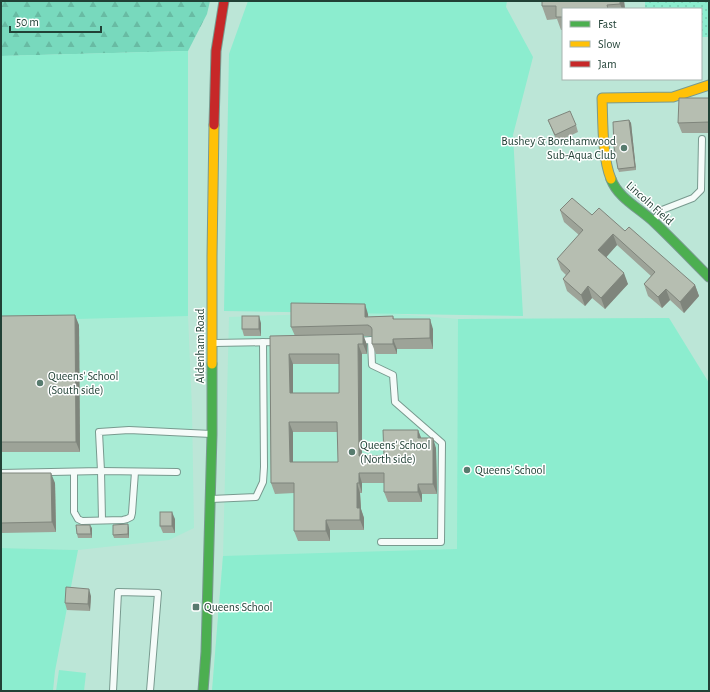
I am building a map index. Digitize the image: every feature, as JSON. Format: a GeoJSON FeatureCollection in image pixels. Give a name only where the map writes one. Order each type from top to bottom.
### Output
{"type":"FeatureCollection","features":[{"type":"Feature","properties":{"kind":"main road","name":"Aldenham Road"},"geometry":{"type":"LineString","coordinates":[[203,691],[206,652],[212,434],[212,256],[215,92],[218,37],[224,1]]}},
{"type":"Feature","properties":{"kind":"main road","name":"Lincoln Field"},"geometry":{"type":"LineString","coordinates":[[709,85],[673,96],[602,98],[605,152],[608,172],[613,185],[622,196],[653,221],[709,276]]}},
{"type":"Feature","properties":{"kind":"lane"},"geometry":{"type":"LineString","coordinates":[[653,221],[662,210],[693,198],[701,190],[702,139]]}},
{"type":"Feature","properties":{"kind":"lane"},"geometry":{"type":"LineString","coordinates":[[352,341],[371,340],[372,364],[393,375],[395,402],[442,443],[441,542],[381,542]]}},
{"type":"Feature","properties":{"kind":"lane"},"geometry":{"type":"LineString","coordinates":[[210,499],[256,497],[263,482],[263,342]]}},
{"type":"Feature","properties":{"kind":"lane"},"geometry":{"type":"LineString","coordinates":[[212,344],[283,342]]}},
{"type":"Feature","properties":{"kind":"lane"},"geometry":{"type":"LineString","coordinates":[[102,520],[99,432],[130,430],[212,434]]}},
{"type":"Feature","properties":{"kind":"lane"},"geometry":{"type":"LineString","coordinates":[[1,473],[101,471],[177,472]]}},
{"type":"Feature","properties":{"kind":"lane"},"geometry":{"type":"LineString","coordinates":[[74,472],[74,512],[78,519],[82,521],[124,520],[131,517],[135,472]]}},
{"type":"Feature","properties":{"kind":"lane"},"geometry":{"type":"LineString","coordinates":[[113,691],[118,592],[158,593],[150,691]]}},
{"type":"Feature","properties":{"kind":"shaded area"},"geometry":{"type":"Polygon","coordinates":[[[248,1],[507,1],[506,7],[533,57],[513,135],[523,316],[224,311],[229,54],[248,1]]]}},
{"type":"Feature","properties":{"kind":"shaded area"},"geometry":{"type":"Polygon","coordinates":[[[645,1],[709,1],[709,37],[702,37],[702,8],[645,8],[645,1]]]}},
{"type":"Feature","properties":{"kind":"shaded area"},"geometry":{"type":"Polygon","coordinates":[[[188,51],[188,316],[192,409],[194,528],[169,540],[78,550],[1,548],[1,56],[188,51]]]}},
{"type":"Feature","properties":{"kind":"shaded area"},"geometry":{"type":"Polygon","coordinates":[[[188,51],[188,316],[1,321],[1,56],[188,51]]]}},
{"type":"Feature","properties":{"kind":"shaded area","name":"Queens' School"},"geometry":{"type":"Polygon","coordinates":[[[371,312],[458,319],[669,318],[709,383],[709,691],[212,691],[223,556],[229,317],[371,312]]]}},
{"type":"Feature","properties":{"kind":"shaded area","name":"Queens' School"},"geometry":{"type":"Polygon","coordinates":[[[669,318],[709,383],[709,691],[212,691],[223,556],[457,549],[458,319],[669,318]]]}},
{"type":"Feature","properties":{"kind":"shaded area"},"geometry":{"type":"Polygon","coordinates":[[[1,548],[78,550],[55,671],[53,691],[1,691],[1,548]]]}},
{"type":"Feature","properties":{"kind":"shaded area"},"geometry":{"type":"Polygon","coordinates":[[[59,670],[86,673],[84,691],[56,691],[59,670]]]}},
{"type":"Feature","properties":{"kind":"green space"},"geometry":{"type":"Polygon","coordinates":[[[1,1],[210,1],[207,14],[188,51],[1,56],[1,1]]]}},
{"type":"Feature","properties":{"kind":"building"},"geometry":{"type":"Polygon","coordinates":[[[542,1],[620,1],[620,4],[607,5],[608,8],[562,8],[562,17],[556,17],[556,6],[542,6],[542,1]]]}},
{"type":"Feature","properties":{"kind":"building"},"geometry":{"type":"Polygon","coordinates":[[[679,98],[709,98],[709,122],[678,123],[679,98]]]}},
{"type":"Feature","properties":{"kind":"building"},"geometry":{"type":"Polygon","coordinates":[[[570,111],[576,125],[555,135],[548,120],[570,111]]]}},
{"type":"Feature","properties":{"kind":"building","name":"Bushey & Borehamwood Sub-Aqua Club"},"geometry":{"type":"Polygon","coordinates":[[[629,120],[635,167],[618,169],[614,147],[613,122],[629,120]]]}},
{"type":"Feature","properties":{"kind":"building"},"geometry":{"type":"Polygon","coordinates":[[[572,198],[592,215],[599,208],[625,231],[629,227],[695,285],[680,302],[666,289],[658,297],[644,284],[655,272],[613,234],[598,250],[624,273],[601,298],[588,286],[581,295],[563,279],[570,271],[557,259],[583,230],[560,210],[572,198]]]}},
{"type":"Feature","properties":{"kind":"building"},"geometry":{"type":"Polygon","coordinates":[[[291,303],[365,304],[365,317],[393,316],[393,319],[430,319],[430,338],[393,339],[393,344],[372,344],[372,329],[368,325],[291,327],[291,303]]]}},
{"type":"Feature","properties":{"kind":"building","name":"Queens' School (South side)"},"geometry":{"type":"Polygon","coordinates":[[[75,315],[76,442],[1,442],[1,316],[75,315]]]}},
{"type":"Feature","properties":{"kind":"building"},"geometry":{"type":"Polygon","coordinates":[[[242,316],[259,316],[259,329],[242,329],[242,316]]]}},
{"type":"Feature","properties":{"kind":"building"},"geometry":{"type":"Polygon","coordinates":[[[363,334],[363,344],[358,344],[359,456],[384,456],[383,430],[418,430],[418,438],[433,438],[433,484],[418,484],[418,492],[384,492],[384,473],[359,473],[359,483],[357,483],[357,508],[360,508],[360,520],[326,520],[326,531],[294,531],[294,483],[271,483],[270,336],[363,334]],[[289,354],[290,393],[339,393],[339,354],[289,354]],[[289,422],[290,462],[338,462],[337,422],[289,422]]]}},
{"type":"Feature","properties":{"kind":"building"},"geometry":{"type":"Polygon","coordinates":[[[1,473],[51,473],[52,522],[1,523],[1,473]]]}},
{"type":"Feature","properties":{"kind":"building"},"geometry":{"type":"Polygon","coordinates":[[[160,512],[172,512],[172,526],[160,526],[160,512]]]}},
{"type":"Feature","properties":{"kind":"building"},"geometry":{"type":"Polygon","coordinates":[[[128,524],[128,534],[113,535],[113,525],[128,524]]]}},
{"type":"Feature","properties":{"kind":"building"},"geometry":{"type":"Polygon","coordinates":[[[76,525],[90,525],[91,534],[77,534],[76,525]]]}},
{"type":"Feature","properties":{"kind":"building"},"geometry":{"type":"Polygon","coordinates":[[[66,587],[89,589],[88,604],[65,603],[66,587]]]}},
{"type":"Feature","properties":{"kind":"traffic: fast"},"geometry":{"type":"LineString","coordinates":[[611,179],[619,192],[654,222],[709,277]]}},
{"type":"Feature","properties":{"kind":"traffic: fast"},"geometry":{"type":"LineString","coordinates":[[203,691],[206,652],[212,434],[212,364]]}},
{"type":"Feature","properties":{"kind":"traffic: slow"},"geometry":{"type":"LineString","coordinates":[[611,179],[604,150],[602,98],[673,97],[709,85]]}},
{"type":"Feature","properties":{"kind":"traffic: slow"},"geometry":{"type":"LineString","coordinates":[[212,364],[214,125]]}},
{"type":"Feature","properties":{"kind":"traffic: jam"},"geometry":{"type":"LineString","coordinates":[[214,125],[216,51],[224,1]]}},
{"type":"Feature","properties":{"kind":"place","name":"Bushey & Borehamwood Sub-Aqua Club"},"geometry":{"type":"Point","coordinates":[624,148]}},
{"type":"Feature","properties":{"kind":"place","name":"Queens' School (South side)"},"geometry":{"type":"Point","coordinates":[40,383]}},
{"type":"Feature","properties":{"kind":"place","name":"Queens' School (North side)"},"geometry":{"type":"Point","coordinates":[352,452]}},
{"type":"Feature","properties":{"kind":"place","name":"Queens' School"},"geometry":{"type":"Point","coordinates":[467,470]}},
{"type":"Feature","properties":{"kind":"place","name":"Queens School"},"geometry":{"type":"Point","coordinates":[196,607]}}]}
